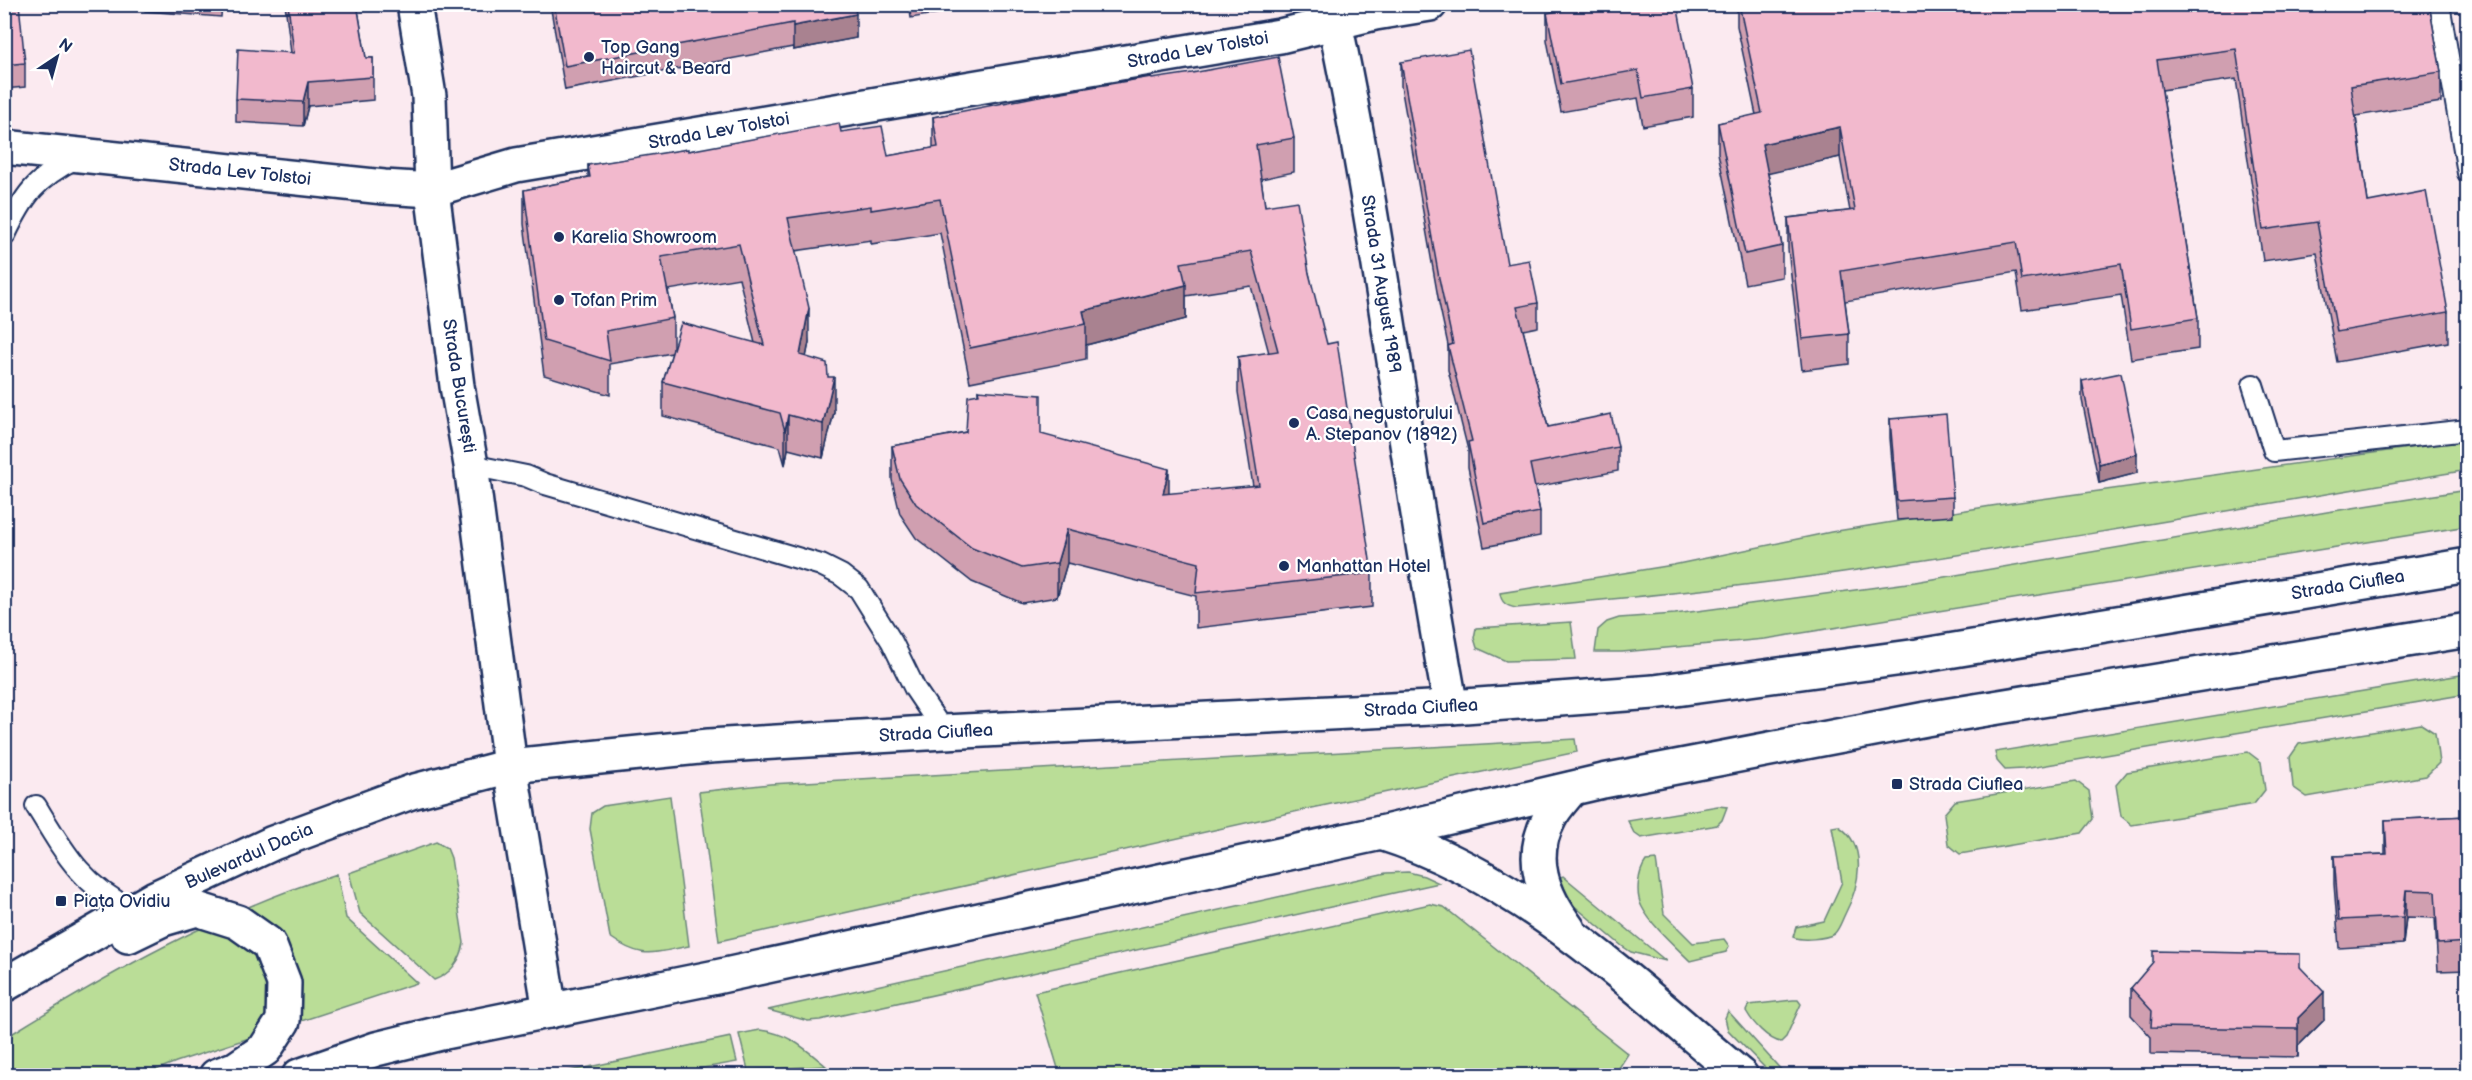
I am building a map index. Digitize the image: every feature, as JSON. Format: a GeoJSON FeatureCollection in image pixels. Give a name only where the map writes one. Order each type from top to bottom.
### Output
{"type":"FeatureCollection","features":[{"type":"Feature","properties":{"kind":"main road","name":"Strada București"},"geometry":{"type":"LineString","coordinates":[[414,4],[429,96],[432,190],[457,386],[471,465],[510,766],[550,1011]]}},
{"type":"Feature","properties":{"kind":"main road","name":"Strada Lev Tolstoi"},"geometry":{"type":"LineString","coordinates":[[4,147],[432,190],[516,165],[1280,36],[1334,14],[1375,13],[1430,4]]}},
{"type":"Feature","properties":{"kind":"main road","name":"Strada 31 August 1989"},"geometry":{"type":"LineString","coordinates":[[1334,14],[1352,100],[1434,618],[1451,707]]}},
{"type":"Feature","properties":{"kind":"main road","name":"Strada Ciuflea"},"geometry":{"type":"LineString","coordinates":[[510,766],[709,746],[1451,707],[1654,692],[1942,652],[2468,565]]}},
{"type":"Feature","properties":{"kind":"main road"},"geometry":{"type":"LineString","coordinates":[[299,1076],[399,1043],[445,1032],[716,978],[1572,789],[1926,719],[2468,630]]}},
{"type":"Feature","properties":{"kind":"main road","name":"Bulevardul Dacia"},"geometry":{"type":"LineString","coordinates":[[4,984],[133,910],[215,869],[334,819],[411,792],[510,766]]}},
{"type":"Feature","properties":{"kind":"main road"},"geometry":{"type":"LineString","coordinates":[[1570,932],[1552,908],[1538,862],[1541,840],[1549,818],[1572,789]]}},
{"type":"Feature","properties":{"kind":"main road"},"geometry":{"type":"LineString","coordinates":[[1381,833],[1452,859],[1480,874],[1570,932],[1741,1076]]}},
{"type":"Feature","properties":{"kind":"main road"},"geometry":{"type":"LineString","coordinates":[[4,1006],[163,919],[197,909],[238,922],[269,944],[284,983],[283,1021],[265,1049],[237,1068],[216,1076]]}},
{"type":"Feature","properties":{"kind":"lane"},"geometry":{"type":"LineString","coordinates":[[2439,4],[2464,127],[2468,172]]}},
{"type":"Feature","properties":{"kind":"lane"},"geometry":{"type":"LineString","coordinates":[[5,239],[16,209],[33,186],[55,168],[80,156]]}},
{"type":"Feature","properties":{"kind":"lane"},"geometry":{"type":"LineString","coordinates":[[2253,385],[2274,451],[2468,430]]}},
{"type":"Feature","properties":{"kind":"lane"},"geometry":{"type":"LineString","coordinates":[[471,465],[526,476],[545,484],[821,565],[842,575],[859,589],[892,642],[915,689],[944,732]]}},
{"type":"Feature","properties":{"kind":"lane"},"geometry":{"type":"LineString","coordinates":[[36,806],[74,867],[102,894],[133,910]]}},
{"type":"Feature","properties":{"kind":"green space"},"geometry":{"type":"Polygon","coordinates":[[[2467,440],[2467,470],[2000,548],[1761,583],[1516,608],[1505,604],[1500,593],[1673,565],[1831,532],[1991,506],[2467,440]]]}},
{"type":"Feature","properties":{"kind":"green space"},"geometry":{"type":"Polygon","coordinates":[[[2467,490],[2467,526],[1765,639],[1622,652],[1595,652],[1598,630],[1607,622],[1619,618],[1675,614],[1915,582],[2467,490]]]}},
{"type":"Feature","properties":{"kind":"green space"},"geometry":{"type":"Polygon","coordinates":[[[1571,622],[1576,659],[1506,661],[1477,648],[1474,638],[1476,628],[1571,622]]]}},
{"type":"Feature","properties":{"kind":"green space"},"geometry":{"type":"Polygon","coordinates":[[[2467,674],[2467,694],[2023,769],[2005,770],[1997,761],[1995,752],[2467,674]]]}},
{"type":"Feature","properties":{"kind":"green space"},"geometry":{"type":"Polygon","coordinates":[[[2421,724],[2435,733],[2439,763],[2426,776],[2307,797],[2293,787],[2290,757],[2299,744],[2421,724]]]}},
{"type":"Feature","properties":{"kind":"green space"},"geometry":{"type":"Polygon","coordinates":[[[1575,739],[1577,752],[1312,808],[719,941],[699,792],[770,784],[1575,739]]]}},
{"type":"Feature","properties":{"kind":"green space"},"geometry":{"type":"Polygon","coordinates":[[[2248,752],[2261,762],[2265,790],[2254,804],[2132,825],[2121,816],[2116,785],[2127,772],[2248,752]]]}},
{"type":"Feature","properties":{"kind":"green space"},"geometry":{"type":"Polygon","coordinates":[[[2076,781],[2089,791],[2093,819],[2082,833],[1960,854],[1948,844],[1944,814],[1955,801],[2076,781]]]}},
{"type":"Feature","properties":{"kind":"green space"},"geometry":{"type":"Polygon","coordinates":[[[670,796],[689,946],[648,953],[639,952],[610,937],[590,829],[592,813],[603,806],[670,796]]]}},
{"type":"Feature","properties":{"kind":"green space"},"geometry":{"type":"Polygon","coordinates":[[[1718,806],[1727,807],[1722,820],[1717,825],[1641,838],[1634,833],[1628,821],[1718,806]]]}},
{"type":"Feature","properties":{"kind":"green space"},"geometry":{"type":"Polygon","coordinates":[[[1838,826],[1848,834],[1858,855],[1857,879],[1850,903],[1834,934],[1814,939],[1793,937],[1796,927],[1824,921],[1842,882],[1832,827],[1838,826]]]}},
{"type":"Feature","properties":{"kind":"green space"},"geometry":{"type":"Polygon","coordinates":[[[436,842],[447,848],[451,858],[464,943],[454,966],[434,980],[360,913],[349,873],[436,842]]]}},
{"type":"Feature","properties":{"kind":"green space"},"geometry":{"type":"Polygon","coordinates":[[[1656,860],[1664,914],[1693,943],[1724,939],[1729,946],[1726,952],[1690,961],[1651,921],[1640,902],[1638,883],[1646,861],[1656,860]]]}},
{"type":"Feature","properties":{"kind":"green space"},"geometry":{"type":"Polygon","coordinates":[[[1408,872],[1439,883],[820,1020],[808,1021],[768,1010],[1386,873],[1408,872]]]}},
{"type":"Feature","properties":{"kind":"green space"},"geometry":{"type":"Polygon","coordinates":[[[337,874],[346,918],[417,983],[176,1062],[143,1075],[5,1076],[5,1038],[44,1014],[125,967],[208,925],[293,889],[337,874]]]}},
{"type":"Feature","properties":{"kind":"green space"},"geometry":{"type":"Polygon","coordinates":[[[1563,876],[1666,961],[1631,952],[1622,946],[1566,899],[1558,878],[1563,876]]]}},
{"type":"Feature","properties":{"kind":"green space"},"geometry":{"type":"Polygon","coordinates":[[[1430,904],[1444,907],[1628,1054],[1619,1068],[1611,1076],[1060,1075],[1035,992],[1430,904]]]}},
{"type":"Feature","properties":{"kind":"green space"},"geometry":{"type":"Polygon","coordinates":[[[1798,1000],[1801,1004],[1786,1037],[1781,1042],[1761,1030],[1746,1011],[1749,1005],[1798,1000]]]}},
{"type":"Feature","properties":{"kind":"green space"},"geometry":{"type":"Polygon","coordinates":[[[1728,1011],[1785,1075],[1772,1075],[1728,1030],[1725,1018],[1728,1011]]]}},
{"type":"Feature","properties":{"kind":"green space"},"geometry":{"type":"Polygon","coordinates":[[[760,1030],[788,1038],[826,1066],[748,1070],[739,1034],[760,1030]]]}},
{"type":"Feature","properties":{"kind":"green space"},"geometry":{"type":"Polygon","coordinates":[[[731,1037],[737,1062],[664,1075],[551,1075],[731,1037]]]}},
{"type":"Feature","properties":{"kind":"building"},"geometry":{"type":"Polygon","coordinates":[[[4,4],[19,4],[25,63],[4,65],[4,4]]]}},
{"type":"Feature","properties":{"kind":"building"},"geometry":{"type":"Polygon","coordinates":[[[288,4],[357,4],[366,58],[373,58],[373,77],[308,82],[303,102],[236,99],[238,49],[294,53],[288,4]]]}},
{"type":"Feature","properties":{"kind":"building"},"geometry":{"type":"Polygon","coordinates":[[[554,4],[854,4],[856,14],[793,26],[793,23],[565,66],[554,4]]]}},
{"type":"Feature","properties":{"kind":"building"},"geometry":{"type":"Polygon","coordinates":[[[1594,4],[1677,4],[1693,89],[1643,98],[1638,70],[1561,84],[1547,13],[1594,4]]]}},
{"type":"Feature","properties":{"kind":"building"},"geometry":{"type":"Polygon","coordinates":[[[1739,4],[2429,4],[2441,72],[2351,86],[2368,202],[2426,191],[2448,312],[2337,332],[2317,222],[2263,230],[2236,49],[2157,60],[2198,318],[2131,329],[2121,264],[2022,280],[2016,242],[1841,271],[1849,334],[1802,339],[1788,218],[1855,210],[1840,127],[1762,144],[1782,246],[1745,254],[1718,123],[1762,113],[1739,4]]]}},
{"type":"Feature","properties":{"kind":"building"},"geometry":{"type":"Polygon","coordinates":[[[1469,50],[1507,264],[1529,260],[1538,303],[1517,307],[1548,427],[1611,414],[1618,447],[1530,464],[1540,512],[1484,523],[1468,442],[1472,441],[1448,346],[1453,344],[1401,62],[1469,50]]]}},
{"type":"Feature","properties":{"kind":"building"},"geometry":{"type":"Polygon","coordinates":[[[1278,57],[1294,138],[1256,145],[1265,206],[1297,201],[1309,273],[1327,344],[1337,342],[1372,573],[1196,593],[1199,563],[1067,529],[1057,563],[1022,568],[972,548],[916,504],[900,479],[892,446],[966,432],[968,396],[979,394],[978,390],[1041,395],[1041,434],[1169,469],[1163,494],[1259,485],[1238,357],[1278,351],[1251,251],[1181,263],[1186,285],[1083,311],[1086,324],[970,348],[940,199],[871,210],[871,206],[788,218],[809,308],[800,355],[827,363],[828,377],[834,377],[823,424],[788,415],[785,431],[780,413],[663,382],[681,323],[764,345],[739,244],[661,257],[673,318],[606,331],[610,361],[544,341],[524,190],[590,177],[588,165],[688,149],[688,151],[839,123],[841,132],[882,126],[888,156],[938,147],[933,117],[1039,96],[1151,77],[1152,79],[1192,73],[1278,57]]]}},
{"type":"Feature","properties":{"kind":"building"},"geometry":{"type":"Polygon","coordinates":[[[2121,373],[2137,454],[2099,464],[2082,381],[2121,373]]]}},
{"type":"Feature","properties":{"kind":"building"},"geometry":{"type":"Polygon","coordinates":[[[1946,414],[1953,497],[1897,501],[1890,419],[1946,414]]]}},
{"type":"Feature","properties":{"kind":"building"},"geometry":{"type":"Polygon","coordinates":[[[2468,816],[2468,942],[2438,944],[2435,891],[2406,890],[2403,917],[2339,920],[2334,856],[2387,854],[2385,820],[2468,816]]]}},
{"type":"Feature","properties":{"kind":"building"},"geometry":{"type":"Polygon","coordinates":[[[2153,951],[2300,954],[2300,967],[2324,992],[2298,1018],[2298,1029],[2151,1027],[2152,1011],[2131,988],[2153,962],[2153,951]]]}},
{"type":"Feature","properties":{"kind":"place","name":"Top Gang Haircut & Beard"},"geometry":{"type":"Point","coordinates":[589,57]}},
{"type":"Feature","properties":{"kind":"place","name":"Karelia Showroom"},"geometry":{"type":"Point","coordinates":[559,237]}},
{"type":"Feature","properties":{"kind":"place","name":"Tofan Prim"},"geometry":{"type":"Point","coordinates":[559,300]}},
{"type":"Feature","properties":{"kind":"place","name":"Casa negustorului A. Stepanov (1892)"},"geometry":{"type":"Point","coordinates":[1294,423]}},
{"type":"Feature","properties":{"kind":"place","name":"Manhattan Hotel"},"geometry":{"type":"Point","coordinates":[1284,566]}},
{"type":"Feature","properties":{"kind":"place","name":"Strada Ciuflea"},"geometry":{"type":"Point","coordinates":[1897,784]}},
{"type":"Feature","properties":{"kind":"place","name":"Piața Ovidiu"},"geometry":{"type":"Point","coordinates":[61,901]}}]}
